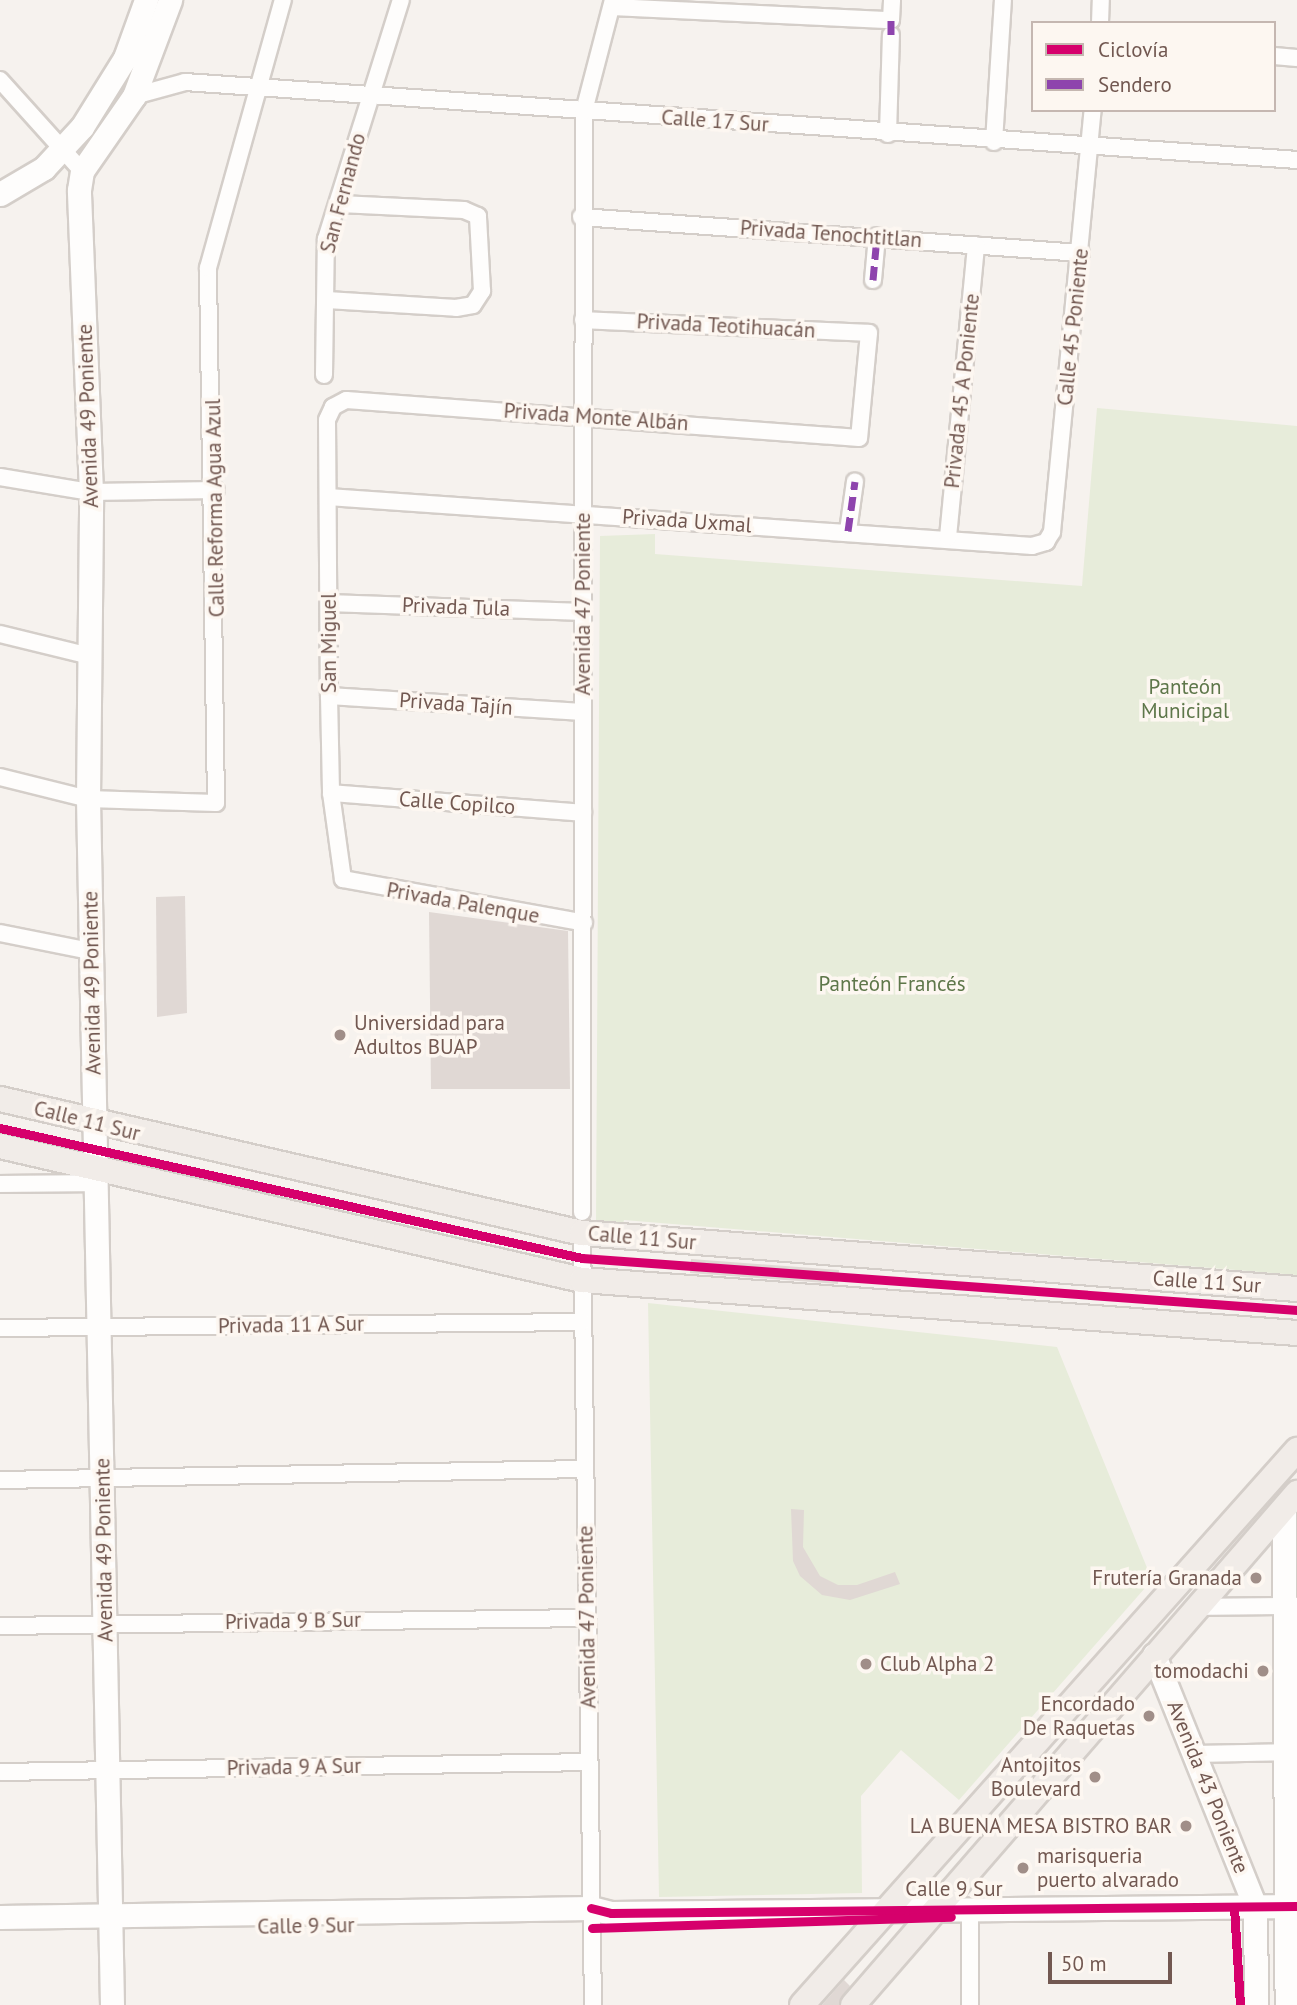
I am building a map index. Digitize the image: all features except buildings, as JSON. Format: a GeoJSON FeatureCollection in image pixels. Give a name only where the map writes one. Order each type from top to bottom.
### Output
{"type":"FeatureCollection","features":[{"type":"Feature","properties":{"kind":"main road"},"geometry":{"type":"LineString","coordinates":[[0,194],[28,180],[62,151],[109,87],[146,0]]}},
{"type":"Feature","properties":{"kind":"main road"},"geometry":{"type":"LineString","coordinates":[[82,172],[134,96],[170,0]]}},
{"type":"Feature","properties":{"kind":"main road","name":"Avenida 49 Poniente"},"geometry":{"type":"LineString","coordinates":[[82,172],[91,492],[88,799],[90,951],[101,1327],[112,2005]]}},
{"type":"Feature","properties":{"kind":"main road","name":"Calle 11 Sur"},"geometry":{"type":"LineString","coordinates":[[0,1099],[95,1123],[582,1225],[1297,1289]]}},
{"type":"Feature","properties":{"kind":"main road","name":"Calle 11 Sur"},"geometry":{"type":"LineString","coordinates":[[0,1146],[36,1155],[97,1177],[582,1280],[1297,1333]]}},
{"type":"Feature","properties":{"kind":"main road"},"geometry":{"type":"LineString","coordinates":[[802,2005],[1297,1450]]}},
{"type":"Feature","properties":{"kind":"main road"},"geometry":{"type":"LineString","coordinates":[[1287,2005],[1292,1906],[1291,1501]]}},
{"type":"Feature","properties":{"kind":"main road"},"geometry":{"type":"LineString","coordinates":[[853,2005],[1154,1655],[1291,1501]]}},
{"type":"Feature","properties":{"kind":"main road","name":"Avenida 43 Poniente"},"geometry":{"type":"LineString","coordinates":[[1154,1655],[1255,1906],[1256,2005]]}},
{"type":"Feature","properties":{"kind":"main road","name":"Calle 9 Sur"},"geometry":{"type":"LineString","coordinates":[[0,1917],[110,1922],[888,1907],[1292,1906]]}},
{"type":"Feature","properties":{"kind":"main road","name":"Calle 9 Sur"},"geometry":{"type":"LineString","coordinates":[[0,1932],[110,1922]]}},
{"type":"Feature","properties":{"kind":"street","name":"Calle Reforma Agua Azul"},"geometry":{"type":"LineString","coordinates":[[88,799],[216,803],[216,490],[208,268],[255,89],[283,0]]}},
{"type":"Feature","properties":{"kind":"street","name":"San Fernando"},"geometry":{"type":"LineString","coordinates":[[324,374],[327,300],[323,259],[401,0]]}},
{"type":"Feature","properties":{"kind":"street"},"geometry":{"type":"LineString","coordinates":[[888,134],[892,0]]}},
{"type":"Feature","properties":{"kind":"street"},"geometry":{"type":"LineString","coordinates":[[994,142],[1003,0]]}},
{"type":"Feature","properties":{"kind":"street"},"geometry":{"type":"LineString","coordinates":[[1100,21],[1101,0]]}},
{"type":"Feature","properties":{"kind":"street"},"geometry":{"type":"LineString","coordinates":[[612,4],[891,27]]}},
{"type":"Feature","properties":{"kind":"street","name":"Avenida 47 Poniente"},"geometry":{"type":"LineString","coordinates":[[593,2005],[598,1914],[589,1762],[582,1322],[584,923],[581,217],[584,111],[612,4]]}},
{"type":"Feature","properties":{"kind":"street"},"geometry":{"type":"LineString","coordinates":[[1276,56],[1297,58]]}},
{"type":"Feature","properties":{"kind":"street"},"geometry":{"type":"LineString","coordinates":[[0,80],[82,172]]}},
{"type":"Feature","properties":{"kind":"street","name":"Calle 17 Sur"},"geometry":{"type":"LineString","coordinates":[[134,96],[184,82],[1089,149],[1297,160]]}},
{"type":"Feature","properties":{"kind":"street","name":"Calle 45 Poniente"},"geometry":{"type":"LineString","coordinates":[[1046,542],[1052,532],[1093,112]]}},
{"type":"Feature","properties":{"kind":"street"},"geometry":{"type":"LineString","coordinates":[[327,300],[456,308],[473,305],[481,291],[478,216],[464,210],[340,204]]}},
{"type":"Feature","properties":{"kind":"street","name":"Privada Tenochtitlan"},"geometry":{"type":"LineString","coordinates":[[581,217],[877,236],[1081,253]]}},
{"type":"Feature","properties":{"kind":"street"},"geometry":{"type":"LineString","coordinates":[[873,280],[877,236]]}},
{"type":"Feature","properties":{"kind":"street","name":"Privada 45 A Poniente"},"geometry":{"type":"LineString","coordinates":[[948,537],[976,245]]}},
{"type":"Feature","properties":{"kind":"street","name":"Privada Teotihuacán"},"geometry":{"type":"LineString","coordinates":[[583,320],[869,333],[859,438]]}},
{"type":"Feature","properties":{"kind":"street","name":"Privada Monte Albán"},"geometry":{"type":"LineString","coordinates":[[333,407],[346,400],[583,415],[859,438]]}},
{"type":"Feature","properties":{"kind":"street","name":"San Miguel"},"geometry":{"type":"LineString","coordinates":[[333,407],[327,420],[331,793],[343,879]]}},
{"type":"Feature","properties":{"kind":"street"},"geometry":{"type":"LineString","coordinates":[[0,477],[91,492],[216,490]]}},
{"type":"Feature","properties":{"kind":"street"},"geometry":{"type":"LineString","coordinates":[[848,531],[855,481]]}},
{"type":"Feature","properties":{"kind":"street","name":"Privada Uxmal"},"geometry":{"type":"LineString","coordinates":[[328,497],[948,537],[1032,547],[1046,542]]}},
{"type":"Feature","properties":{"kind":"street","name":"Privada Tula"},"geometry":{"type":"LineString","coordinates":[[329,603],[583,612]]}},
{"type":"Feature","properties":{"kind":"street"},"geometry":{"type":"LineString","coordinates":[[0,634],[90,656]]}},
{"type":"Feature","properties":{"kind":"street","name":"Privada Tajín"},"geometry":{"type":"LineString","coordinates":[[329,696],[582,712]]}},
{"type":"Feature","properties":{"kind":"street"},"geometry":{"type":"LineString","coordinates":[[0,777],[88,799]]}},
{"type":"Feature","properties":{"kind":"street","name":"Calle Copilco"},"geometry":{"type":"LineString","coordinates":[[331,793],[583,813]]}},
{"type":"Feature","properties":{"kind":"street","name":"Privada Palenque"},"geometry":{"type":"LineString","coordinates":[[343,879],[584,923]]}},
{"type":"Feature","properties":{"kind":"street"},"geometry":{"type":"LineString","coordinates":[[0,933],[90,951]]}},
{"type":"Feature","properties":{"kind":"street"},"geometry":{"type":"LineString","coordinates":[[36,1155],[36,1184]]}},
{"type":"Feature","properties":{"kind":"street"},"geometry":{"type":"LineString","coordinates":[[0,1184],[36,1184],[97,1177]]}},
{"type":"Feature","properties":{"kind":"street","name":"Privada 11 A Sur"},"geometry":{"type":"LineString","coordinates":[[0,1328],[582,1322]]}},
{"type":"Feature","properties":{"kind":"street"},"geometry":{"type":"LineString","coordinates":[[0,1480],[584,1469]]}},
{"type":"Feature","properties":{"kind":"street"},"geometry":{"type":"LineString","coordinates":[[1197,1607],[1291,1606]]}},
{"type":"Feature","properties":{"kind":"street","name":"Privada 9 B Sur"},"geometry":{"type":"LineString","coordinates":[[0,1626],[587,1618]]}},
{"type":"Feature","properties":{"kind":"street"},"geometry":{"type":"LineString","coordinates":[[1194,1754],[1292,1752]]}},
{"type":"Feature","properties":{"kind":"street","name":"Privada 9 A Sur"},"geometry":{"type":"LineString","coordinates":[[0,1772],[589,1762]]}},
{"type":"Feature","properties":{"kind":"street"},"geometry":{"type":"LineString","coordinates":[[970,2005],[971,1907]]}},
{"type":"Feature","properties":{"kind":"green space","name":"Panteón Francés"},"geometry":{"type":"Polygon","coordinates":[[[1097,408],[1297,426],[1297,1275],[624,1220],[621,1231],[596,1223],[600,536],[655,534],[655,554],[1082,586],[1097,408]]]}},
{"type":"Feature","properties":{"kind":"green space","name":"Club Alpha 2"},"geometry":{"type":"Polygon","coordinates":[[[648,1303],[1057,1347],[1152,1580],[959,1800],[901,1750],[861,1796],[862,1893],[659,1897],[648,1303]]]}},
{"type":"Feature","properties":{"kind":"marked path"},"geometry":{"type":"LineString","coordinates":[[891,20],[891,35]]}},
{"type":"Feature","properties":{"kind":"marked path"},"geometry":{"type":"LineString","coordinates":[[873,280],[877,236]]}},
{"type":"Feature","properties":{"kind":"marked path"},"geometry":{"type":"LineString","coordinates":[[848,531],[855,481]]}},
{"type":"Feature","properties":{"kind":"cycle path"},"geometry":{"type":"LineString","coordinates":[[0,1128],[582,1258],[1297,1310]]}},
{"type":"Feature","properties":{"kind":"cycle path"},"geometry":{"type":"LineString","coordinates":[[591,1908],[611,1913],[1297,1906]]}},
{"type":"Feature","properties":{"kind":"cycle path"},"geometry":{"type":"LineString","coordinates":[[1234,1907],[1240,2005]]}},
{"type":"Feature","properties":{"kind":"cycle path"},"geometry":{"type":"LineString","coordinates":[[592,1928],[951,1917]]}},
{"type":"Feature","properties":{"kind":"place","name":"Universidad para Adultos BUAP"},"geometry":{"type":"Point","coordinates":[340,1035]}},
{"type":"Feature","properties":{"kind":"place","name":"Frutería Granada"},"geometry":{"type":"Point","coordinates":[1256,1578]}},
{"type":"Feature","properties":{"kind":"place","name":"Club Alpha 2"},"geometry":{"type":"Point","coordinates":[866,1664]}},
{"type":"Feature","properties":{"kind":"place","name":"tomodachi"},"geometry":{"type":"Point","coordinates":[1263,1671]}},
{"type":"Feature","properties":{"kind":"place","name":"Encordado De Raquetas"},"geometry":{"type":"Point","coordinates":[1149,1716]}},
{"type":"Feature","properties":{"kind":"place","name":"Antojitos Boulevard"},"geometry":{"type":"Point","coordinates":[1095,1777]}},
{"type":"Feature","properties":{"kind":"place","name":"LA BUENA MESA BISTRO BAR"},"geometry":{"type":"Point","coordinates":[1186,1826]}},
{"type":"Feature","properties":{"kind":"place","name":"marisqueria puerto alvarado"},"geometry":{"type":"Point","coordinates":[1023,1868]}},
{"type":"Feature","properties":{"kind":"park label","name":"Panteón Municipal"},"geometry":{"type":"Point","coordinates":[1185,699]}}]}
